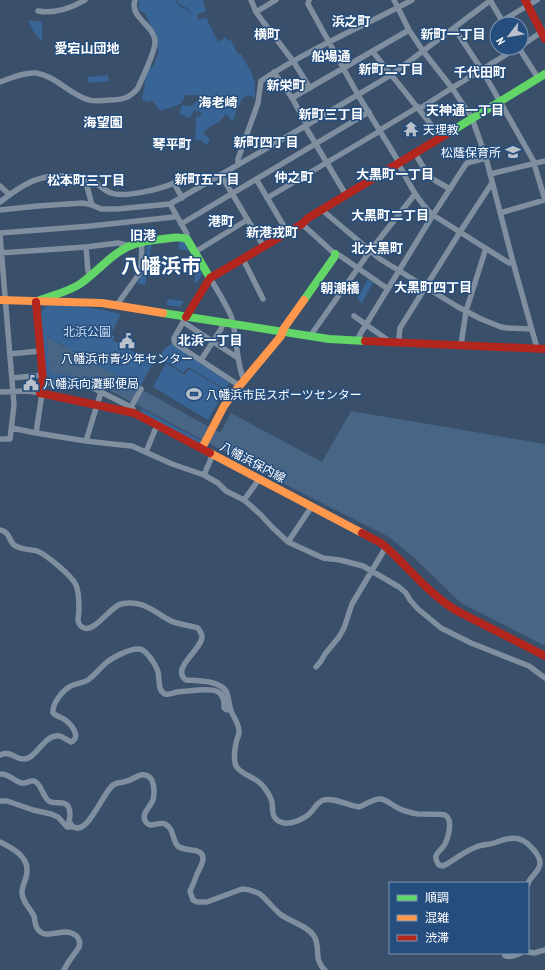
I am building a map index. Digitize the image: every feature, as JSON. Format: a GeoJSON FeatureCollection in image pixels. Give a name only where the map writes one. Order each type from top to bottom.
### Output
{"type":"FeatureCollection","features":[{"type":"Feature","properties":{"kind":"street"},"geometry":{"type":"LineString","coordinates":[[38,11],[45,12],[62,10],[77,5],[85,0]]}},
{"type":"Feature","properties":{"kind":"street"},"geometry":{"type":"LineString","coordinates":[[0,82],[34,73],[48,77],[89,100],[115,100],[128,98],[138,88],[155,44],[153,33],[137,14],[134,8],[135,0]]}},
{"type":"Feature","properties":{"kind":"street"},"geometry":{"type":"LineString","coordinates":[[251,0],[256,12],[293,61],[310,88]]}},
{"type":"Feature","properties":{"kind":"street"},"geometry":{"type":"LineString","coordinates":[[256,12],[276,0]]}},
{"type":"Feature","properties":{"kind":"street"},"geometry":{"type":"LineString","coordinates":[[309,0],[308,4],[330,41],[358,95],[397,159],[415,194],[427,210],[486,248],[510,262],[513,262]]}},
{"type":"Feature","properties":{"kind":"street"},"geometry":{"type":"LineString","coordinates":[[2,300],[86,302],[116,306],[184,320],[232,324],[329,339],[541,348],[531,329],[486,158],[472,118],[452,88],[423,51],[409,30],[394,0]]}},
{"type":"Feature","properties":{"kind":"street"},"geometry":{"type":"LineString","coordinates":[[238,165],[238,159],[258,103],[262,81],[274,72],[330,41],[412,0]]}},
{"type":"Feature","properties":{"kind":"street"},"geometry":{"type":"LineString","coordinates":[[0,210],[83,203],[101,209],[170,204],[391,75],[490,0],[499,16]]}},
{"type":"Feature","properties":{"kind":"street"},"geometry":{"type":"LineString","coordinates":[[511,16],[527,3],[537,0]]}},
{"type":"Feature","properties":{"kind":"street"},"geometry":{"type":"LineString","coordinates":[[527,3],[544,34],[529,42]]}},
{"type":"Feature","properties":{"kind":"street"},"geometry":{"type":"LineString","coordinates":[[454,28],[482,70],[534,164],[545,200],[500,213]]}},
{"type":"Feature","properties":{"kind":"street"},"geometry":{"type":"LineString","coordinates":[[292,98],[409,30]]}},
{"type":"Feature","properties":{"kind":"street"},"geometry":{"type":"LineString","coordinates":[[373,52],[441,137]]}},
{"type":"Feature","properties":{"kind":"street"},"geometry":{"type":"LineString","coordinates":[[267,198],[505,56]]}},
{"type":"Feature","properties":{"kind":"street"},"geometry":{"type":"LineString","coordinates":[[242,383],[201,360],[176,344],[174,341],[174,338],[184,320],[210,278],[288,233],[308,218],[542,76],[525,56]]}},
{"type":"Feature","properties":{"kind":"street"},"geometry":{"type":"LineString","coordinates":[[274,72],[292,98],[316,144],[346,195]]}},
{"type":"Feature","properties":{"kind":"street"},"geometry":{"type":"LineString","coordinates":[[181,224],[369,112]]}},
{"type":"Feature","properties":{"kind":"street"},"geometry":{"type":"LineString","coordinates":[[415,153],[429,177],[450,189]]}},
{"type":"Feature","properties":{"kind":"street"},"geometry":{"type":"LineString","coordinates":[[360,341],[359,336],[433,215],[467,163],[486,158]]}},
{"type":"Feature","properties":{"kind":"street"},"geometry":{"type":"LineString","coordinates":[[490,174],[545,161]]}},
{"type":"Feature","properties":{"kind":"street"},"geometry":{"type":"LineString","coordinates":[[0,202],[32,181],[42,177],[54,175],[91,180],[111,193],[124,195],[155,190],[167,187],[174,183],[182,198]]}},
{"type":"Feature","properties":{"kind":"street"},"geometry":{"type":"LineString","coordinates":[[220,175],[264,247]]}},
{"type":"Feature","properties":{"kind":"street"},"geometry":{"type":"LineString","coordinates":[[85,179],[92,205]]}},
{"type":"Feature","properties":{"kind":"street"},"geometry":{"type":"LineString","coordinates":[[256,179],[288,233]]}},
{"type":"Feature","properties":{"kind":"street"},"geometry":{"type":"LineString","coordinates":[[400,342],[400,328],[492,183]]}},
{"type":"Feature","properties":{"kind":"street"},"geometry":{"type":"LineString","coordinates":[[0,186],[10,195]]}},
{"type":"Feature","properties":{"kind":"street"},"geometry":{"type":"LineString","coordinates":[[312,336],[313,332],[370,251],[415,194]]}},
{"type":"Feature","properties":{"kind":"street"},"geometry":{"type":"LineString","coordinates":[[170,204],[187,234],[185,238]]}},
{"type":"Feature","properties":{"kind":"street"},"geometry":{"type":"LineString","coordinates":[[322,210],[380,259],[458,307],[501,327],[531,329]]}},
{"type":"Feature","properties":{"kind":"street"},"geometry":{"type":"LineString","coordinates":[[0,439],[10,438],[14,405],[10,354],[2,300],[0,234],[174,218],[177,216]]}},
{"type":"Feature","properties":{"kind":"street"},"geometry":{"type":"LineString","coordinates":[[195,252],[247,220]]}},
{"type":"Feature","properties":{"kind":"street"},"geometry":{"type":"LineString","coordinates":[[302,224],[335,254],[339,255],[388,290]]}},
{"type":"Feature","properties":{"kind":"street"},"geometry":{"type":"LineString","coordinates":[[36,302],[79,284],[116,254],[134,244],[180,237],[185,238],[195,252],[231,316],[242,383]]}},
{"type":"Feature","properties":{"kind":"street"},"geometry":{"type":"LineString","coordinates":[[116,306],[139,274],[141,267],[142,242]]}},
{"type":"Feature","properties":{"kind":"street"},"geometry":{"type":"LineString","coordinates":[[1,253],[86,247],[118,243],[126,245],[127,248]]}},
{"type":"Feature","properties":{"kind":"street"},"geometry":{"type":"LineString","coordinates":[[86,247],[88,270],[90,275]]}},
{"type":"Feature","properties":{"kind":"street"},"geometry":{"type":"LineString","coordinates":[[461,345],[466,311],[486,248]]}},
{"type":"Feature","properties":{"kind":"street"},"geometry":{"type":"LineString","coordinates":[[204,445],[224,406],[281,336],[284,328],[335,254]]}},
{"type":"Feature","properties":{"kind":"street"},"geometry":{"type":"LineString","coordinates":[[243,260],[263,299]]}},
{"type":"Feature","properties":{"kind":"street"},"geometry":{"type":"LineString","coordinates":[[36,302],[43,377],[36,433]]}},
{"type":"Feature","properties":{"kind":"street"},"geometry":{"type":"LineString","coordinates":[[354,316],[389,342]]}},
{"type":"Feature","properties":{"kind":"street"},"geometry":{"type":"LineString","coordinates":[[184,320],[238,358]]}},
{"type":"Feature","properties":{"kind":"street"},"geometry":{"type":"LineString","coordinates":[[201,360],[221,329],[223,323]]}},
{"type":"Feature","properties":{"kind":"street"},"geometry":{"type":"LineString","coordinates":[[10,354],[40,351]]}},
{"type":"Feature","properties":{"kind":"street"},"geometry":{"type":"LineString","coordinates":[[12,378],[43,377]]}},
{"type":"Feature","properties":{"kind":"street"},"geometry":{"type":"LineString","coordinates":[[43,377],[47,383],[80,384],[101,392],[132,408],[141,388]]}},
{"type":"Feature","properties":{"kind":"street"},"geometry":{"type":"LineString","coordinates":[[0,392],[28,391],[41,393]]}},
{"type":"Feature","properties":{"kind":"street"},"geometry":{"type":"LineString","coordinates":[[86,441],[101,392]]}},
{"type":"Feature","properties":{"kind":"street","name":"八幡浜保内線"},"geometry":{"type":"LineString","coordinates":[[41,393],[97,405],[132,408],[157,425],[204,445],[213,454],[380,543],[392,552],[444,603],[545,656]]}},
{"type":"Feature","properties":{"kind":"street"},"geometry":{"type":"LineString","coordinates":[[146,452],[157,425]]}},
{"type":"Feature","properties":{"kind":"street"},"geometry":{"type":"LineString","coordinates":[[12,428],[86,441],[132,446],[172,464],[204,476],[218,483],[226,491],[244,500],[288,542],[323,558],[340,560],[363,566],[399,587],[406,593],[418,609],[441,628],[471,643],[529,666],[545,678]]}},
{"type":"Feature","properties":{"kind":"street"},"geometry":{"type":"LineString","coordinates":[[204,476],[213,454]]}},
{"type":"Feature","properties":{"kind":"street"},"geometry":{"type":"LineString","coordinates":[[244,500],[260,478]]}},
{"type":"Feature","properties":{"kind":"street"},"geometry":{"type":"LineString","coordinates":[[288,542],[312,506]]}},
{"type":"Feature","properties":{"kind":"street"},"geometry":{"type":"LineString","coordinates":[[0,530],[5,531],[14,544],[20,548],[37,551],[70,576],[77,589],[79,608],[78,622],[80,626],[84,628],[97,624],[112,609],[119,604],[126,603],[141,604],[172,621],[198,628],[202,638],[200,643],[184,664],[181,675],[182,678],[186,680],[220,685],[224,688],[227,693],[230,709],[238,725],[239,733],[235,756],[237,768],[265,788],[272,801],[272,812],[276,820],[282,823],[297,821],[310,813],[320,801],[325,799],[359,807],[375,800],[385,800],[398,808],[410,812],[429,815],[442,814],[448,818],[450,824],[449,833],[445,844],[436,856],[436,860],[439,865],[443,866],[477,846],[486,845],[504,839],[513,837],[529,844],[539,858],[540,864],[538,870],[529,882]]}},
{"type":"Feature","properties":{"kind":"street"},"geometry":{"type":"LineString","coordinates":[[316,667],[339,637],[344,628],[352,604],[386,548]]}},
{"type":"Feature","properties":{"kind":"street"},"geometry":{"type":"LineString","coordinates":[[0,755],[12,754],[20,759],[24,759],[30,757],[41,745],[54,736],[60,736],[71,742],[74,740],[76,738],[76,733],[69,723],[55,715],[53,712],[54,705],[64,691],[72,686],[88,680],[112,658],[133,650],[144,650],[150,657],[158,672],[159,686],[164,693],[168,694],[210,689],[217,690],[222,695],[224,708],[227,710],[230,709]]}},
{"type":"Feature","properties":{"kind":"street"},"geometry":{"type":"LineString","coordinates":[[0,774],[7,774],[20,783],[32,781],[36,782],[47,799],[51,802],[65,803],[68,805],[70,808],[69,821],[75,829],[79,829],[89,821],[103,797],[114,784],[126,782],[141,775],[145,775],[154,783],[152,800],[144,817],[147,824],[166,824],[178,846],[181,848],[195,850],[200,852],[202,855],[202,864],[190,891],[193,900],[197,902],[207,902],[242,889],[252,890],[266,900],[280,914],[305,928],[312,934],[315,938],[318,961],[320,966],[325,970]]}},
{"type":"Feature","properties":{"kind":"street"},"geometry":{"type":"LineString","coordinates":[[0,801],[7,800],[33,810],[51,814],[58,817],[67,827],[70,828],[72,826]]}},
{"type":"Feature","properties":{"kind":"street"},"geometry":{"type":"LineString","coordinates":[[0,842],[18,852],[24,861],[27,872],[22,890],[23,897],[25,904],[33,915],[37,928],[42,932],[52,935],[64,932],[74,934],[78,937],[80,944],[64,970]]}},
{"type":"Feature","properties":{"kind":"street"},"geometry":{"type":"LineString","coordinates":[[529,952],[534,953],[545,950]]}},
{"type":"Feature","properties":{"kind":"street"},"geometry":{"type":"LineString","coordinates":[[504,954],[508,957],[519,954]]}},
{"type":"Feature","properties":{"kind":"green space"},"geometry":{"type":"Polygon","coordinates":[[[139,0],[176,0],[182,8],[187,9],[191,18],[188,8],[181,6],[177,0],[203,0],[206,11],[197,15],[199,20],[206,17],[218,42],[226,37],[227,41],[230,39],[238,54],[241,54],[251,72],[255,83],[255,98],[249,95],[242,99],[235,114],[236,116],[232,121],[226,114],[219,122],[208,128],[203,133],[210,139],[207,145],[201,140],[195,141],[196,117],[201,116],[202,113],[194,110],[190,118],[179,114],[182,105],[191,106],[199,99],[197,95],[186,95],[181,104],[160,111],[152,100],[148,102],[142,100],[149,67],[153,67],[159,50],[157,48],[156,34],[145,13],[139,10],[139,0]]]}},
{"type":"Feature","properties":{"kind":"green space"},"geometry":{"type":"Polygon","coordinates":[[[28,20],[42,22],[42,42],[33,31],[28,20]]]}},
{"type":"Feature","properties":{"kind":"green space"},"geometry":{"type":"Polygon","coordinates":[[[108,75],[109,81],[89,83],[87,77],[108,75]]]}},
{"type":"Feature","properties":{"kind":"green space"},"geometry":{"type":"Polygon","coordinates":[[[180,237],[185,238],[190,251],[178,249],[180,237]]]}},
{"type":"Feature","properties":{"kind":"green space"},"geometry":{"type":"Polygon","coordinates":[[[152,243],[145,285],[137,283],[144,269],[147,244],[152,243]]]}},
{"type":"Feature","properties":{"kind":"green space"},"geometry":{"type":"Polygon","coordinates":[[[197,262],[202,274],[200,279],[194,284],[197,262]]]}},
{"type":"Feature","properties":{"kind":"green space"},"geometry":{"type":"Polygon","coordinates":[[[368,279],[373,283],[362,303],[357,299],[368,279]]]}},
{"type":"Feature","properties":{"kind":"green space"},"geometry":{"type":"Polygon","coordinates":[[[168,299],[184,301],[180,307],[166,305],[168,299]]]}},
{"type":"Feature","properties":{"kind":"green space","name":"北浜公園"},"geometry":{"type":"Polygon","coordinates":[[[49,305],[85,307],[121,314],[111,334],[115,337],[113,340],[153,363],[139,389],[48,337],[53,374],[64,374],[83,379],[56,380],[47,377],[45,373],[40,316],[43,309],[49,305]]]}},
{"type":"Feature","properties":{"kind":"green space"},"geometry":{"type":"Polygon","coordinates":[[[172,344],[230,382],[225,389],[188,367],[184,373],[162,359],[161,355],[163,351],[166,347],[172,344]]]}},
{"type":"Feature","properties":{"kind":"green space","name":"八幡浜市民スポーツセンター"},"geometry":{"type":"Polygon","coordinates":[[[166,363],[185,375],[189,369],[225,390],[208,420],[153,387],[166,363]]]}},
{"type":"Feature","properties":{"kind":"green space"},"geometry":{"type":"Polygon","coordinates":[[[142,409],[202,441],[200,444],[140,413],[142,409]]]}},
{"type":"Feature","properties":{"kind":"shaded area"},"geometry":{"type":"Polygon","coordinates":[[[47,337],[220,433],[231,413],[322,462],[351,411],[545,444],[545,646],[461,603],[413,557],[389,537],[302,493],[92,381],[64,374],[53,374],[50,372],[47,337]]]}},
{"type":"Feature","properties":{"kind":"traffic: fast"},"geometry":{"type":"LineString","coordinates":[[450,132],[545,74]]}},
{"type":"Feature","properties":{"kind":"traffic: fast"},"geometry":{"type":"LineString","coordinates":[[40,300],[80,284],[113,256],[127,247],[152,240],[175,238],[187,239],[210,278]]}},
{"type":"Feature","properties":{"kind":"traffic: fast"},"geometry":{"type":"LineString","coordinates":[[304,300],[335,254]]}},
{"type":"Feature","properties":{"kind":"traffic: fast"},"geometry":{"type":"LineString","coordinates":[[163,313],[329,339],[365,341]]}},
{"type":"Feature","properties":{"kind":"traffic: slow"},"geometry":{"type":"LineString","coordinates":[[0,300],[102,303],[163,313]]}},
{"type":"Feature","properties":{"kind":"traffic: slow"},"geometry":{"type":"LineString","coordinates":[[202,448],[224,406],[281,336],[284,328],[304,300]]}},
{"type":"Feature","properties":{"kind":"traffic: slow"},"geometry":{"type":"LineString","coordinates":[[210,453],[362,533]]}},
{"type":"Feature","properties":{"kind":"traffic: jam"},"geometry":{"type":"LineString","coordinates":[[525,0],[545,39]]}},
{"type":"Feature","properties":{"kind":"traffic: jam"},"geometry":{"type":"LineString","coordinates":[[186,317],[210,278],[302,224],[308,218],[450,132]]}},
{"type":"Feature","properties":{"kind":"traffic: jam"},"geometry":{"type":"LineString","coordinates":[[36,302],[43,380],[40,393],[134,413],[210,453]]}},
{"type":"Feature","properties":{"kind":"traffic: jam"},"geometry":{"type":"LineString","coordinates":[[365,341],[545,349]]}},
{"type":"Feature","properties":{"kind":"traffic: jam"},"geometry":{"type":"LineString","coordinates":[[362,533],[381,543],[429,590],[447,605],[545,656]]}},
{"type":"Feature","properties":{"kind":"place","name":"天理教"},"geometry":{"type":"Point","coordinates":[411,129]}},
{"type":"Feature","properties":{"kind":"place","name":"松蔭保育所"},"geometry":{"type":"Point","coordinates":[513,152]}},
{"type":"Feature","properties":{"kind":"place","name":"八幡浜市青少年センター"},"geometry":{"type":"Point","coordinates":[127,341]}},
{"type":"Feature","properties":{"kind":"place","name":"八幡浜向灘郵便局"},"geometry":{"type":"Point","coordinates":[31,383]}},
{"type":"Feature","properties":{"kind":"place","name":"八幡浜市民スポーツセンター"},"geometry":{"type":"Point","coordinates":[194,394]}},
{"type":"Feature","properties":{"kind":"district","name":"浜之町"},"geometry":{"type":"Point","coordinates":[351,21]}},
{"type":"Feature","properties":{"kind":"district","name":"横町"},"geometry":{"type":"Point","coordinates":[267,34]}},
{"type":"Feature","properties":{"kind":"district","name":"新町一丁目"},"geometry":{"type":"Point","coordinates":[453,34]}},
{"type":"Feature","properties":{"kind":"district","name":"愛宕山団地"},"geometry":{"type":"Point","coordinates":[87,48]}},
{"type":"Feature","properties":{"kind":"district","name":"船場通"},"geometry":{"type":"Point","coordinates":[331,56]}},
{"type":"Feature","properties":{"kind":"district","name":"新町二丁目"},"geometry":{"type":"Point","coordinates":[391,69]}},
{"type":"Feature","properties":{"kind":"district","name":"千代田町"},"geometry":{"type":"Point","coordinates":[480,72]}},
{"type":"Feature","properties":{"kind":"district","name":"新栄町"},"geometry":{"type":"Point","coordinates":[286,85]}},
{"type":"Feature","properties":{"kind":"district","name":"海老崎"},"geometry":{"type":"Point","coordinates":[218,102]}},
{"type":"Feature","properties":{"kind":"district","name":"天神通一丁目"},"geometry":{"type":"Point","coordinates":[465,110]}},
{"type":"Feature","properties":{"kind":"district","name":"新町三丁目"},"geometry":{"type":"Point","coordinates":[331,114]}},
{"type":"Feature","properties":{"kind":"district","name":"海望園"},"geometry":{"type":"Point","coordinates":[103,122]}},
{"type":"Feature","properties":{"kind":"district","name":"新町四丁目"},"geometry":{"type":"Point","coordinates":[266,142]}},
{"type":"Feature","properties":{"kind":"district","name":"琴平町"},"geometry":{"type":"Point","coordinates":[172,144]}},
{"type":"Feature","properties":{"kind":"district","name":"大黒町一丁目"},"geometry":{"type":"Point","coordinates":[395,174]}},
{"type":"Feature","properties":{"kind":"district","name":"仲之町"},"geometry":{"type":"Point","coordinates":[294,177]}},
{"type":"Feature","properties":{"kind":"district","name":"新町五丁目"},"geometry":{"type":"Point","coordinates":[207,179]}},
{"type":"Feature","properties":{"kind":"district","name":"松本町三丁目"},"geometry":{"type":"Point","coordinates":[86,180]}},
{"type":"Feature","properties":{"kind":"district","name":"大黒町二丁目"},"geometry":{"type":"Point","coordinates":[390,215]}},
{"type":"Feature","properties":{"kind":"district","name":"港町"},"geometry":{"type":"Point","coordinates":[221,221]}},
{"type":"Feature","properties":{"kind":"district","name":"新港戎町"},"geometry":{"type":"Point","coordinates":[272,232]}},
{"type":"Feature","properties":{"kind":"district","name":"旧港"},"geometry":{"type":"Point","coordinates":[143,235]}},
{"type":"Feature","properties":{"kind":"district","name":"北大黒町"},"geometry":{"type":"Point","coordinates":[377,248]}},
{"type":"Feature","properties":{"kind":"district","name":"八幡浜市"},"geometry":{"type":"Point","coordinates":[161,266]}},
{"type":"Feature","properties":{"kind":"district","name":"大黒町四丁目"},"geometry":{"type":"Point","coordinates":[433,287]}},
{"type":"Feature","properties":{"kind":"district","name":"朝潮橋"},"geometry":{"type":"Point","coordinates":[340,288]}},
{"type":"Feature","properties":{"kind":"district","name":"北浜一丁目"},"geometry":{"type":"Point","coordinates":[210,340]}}]}
